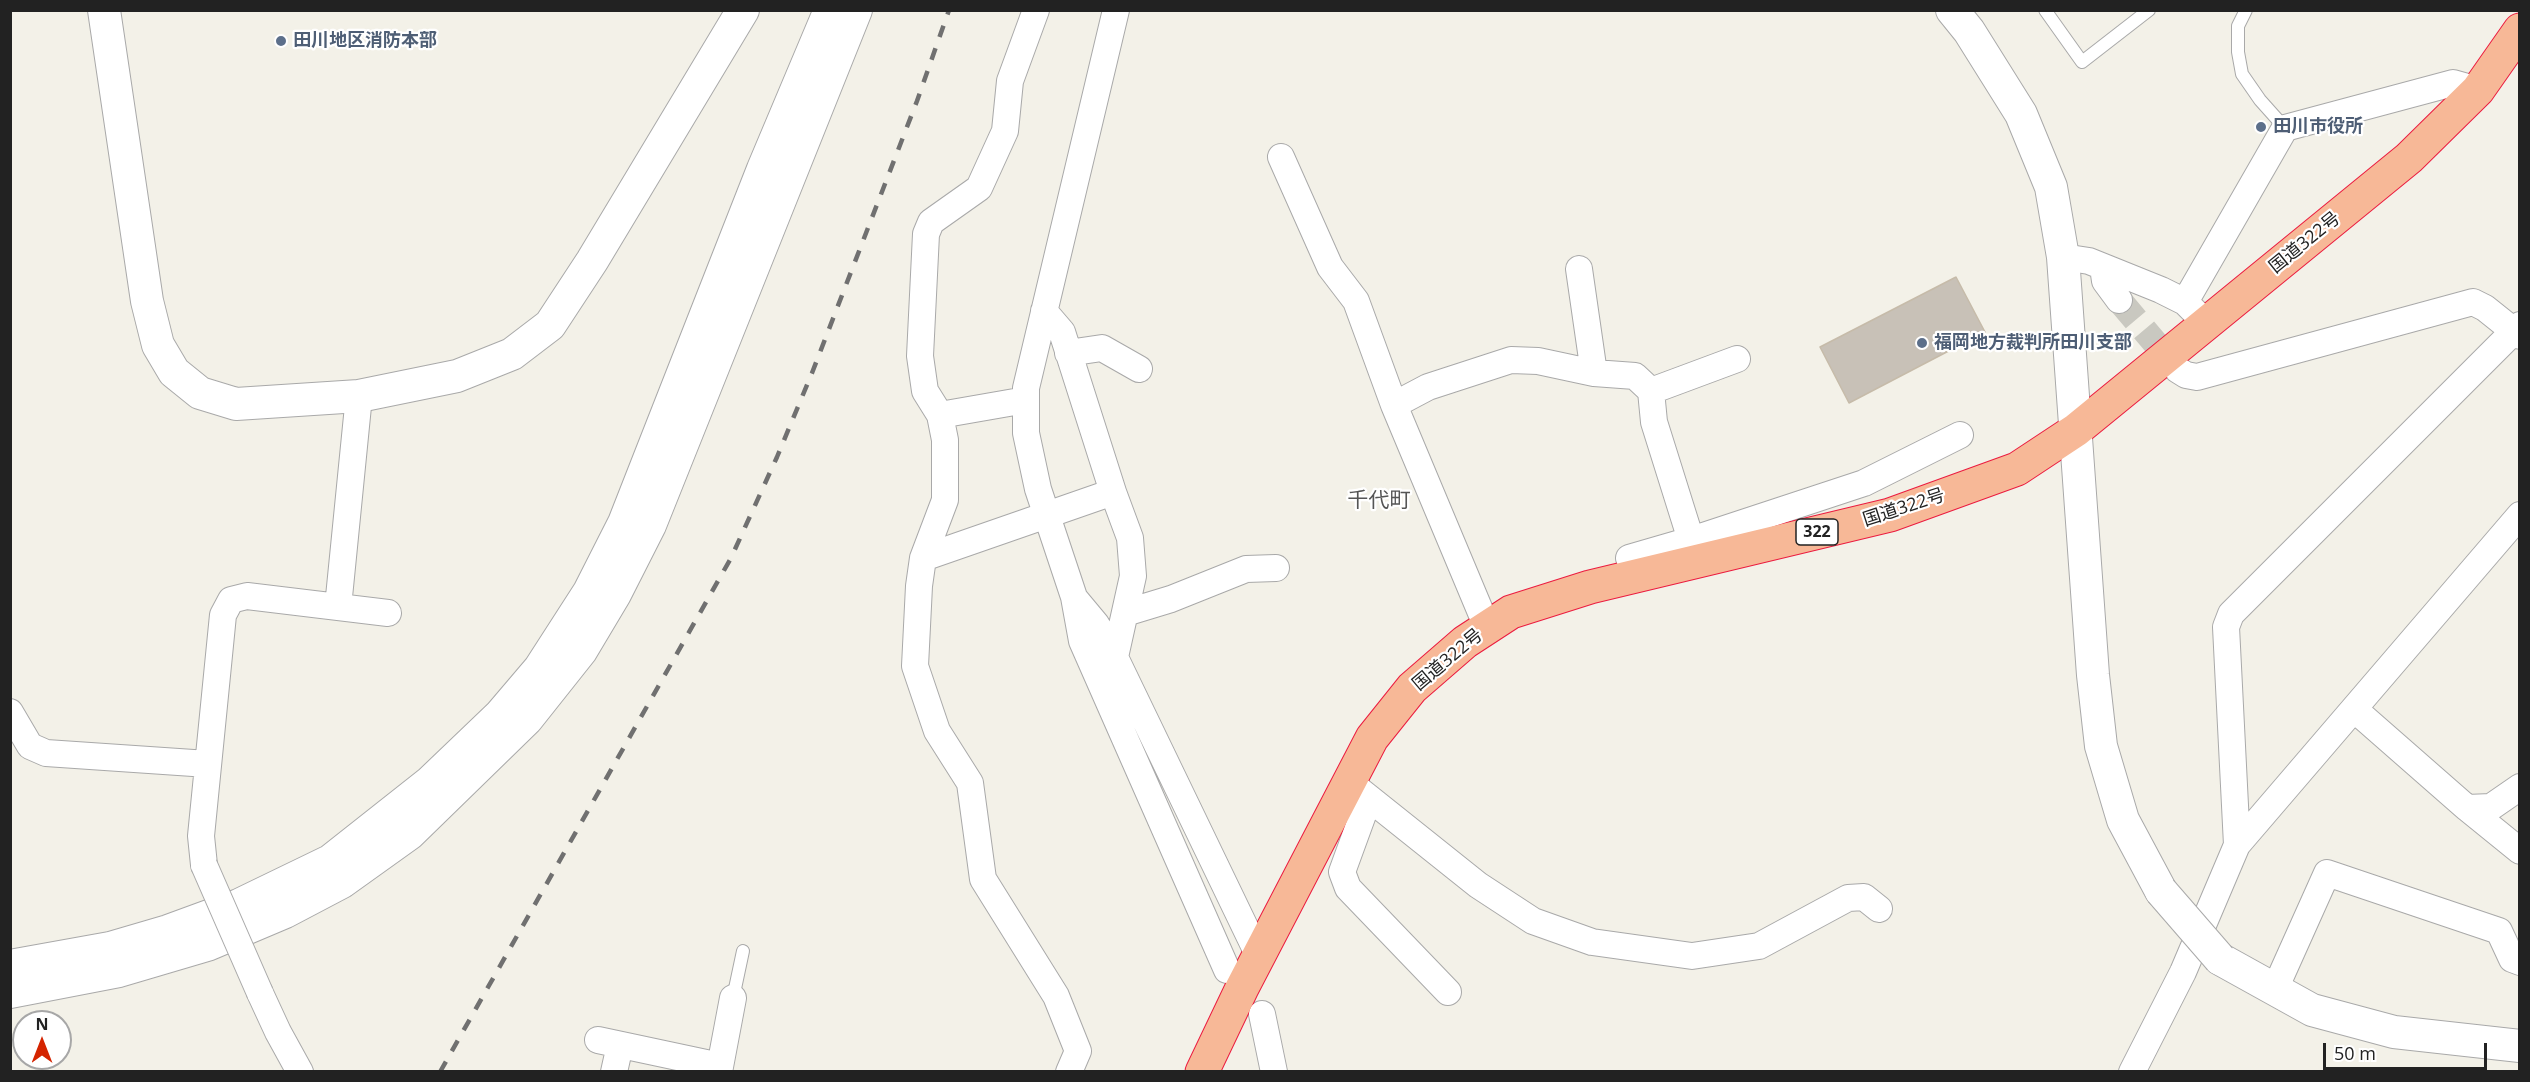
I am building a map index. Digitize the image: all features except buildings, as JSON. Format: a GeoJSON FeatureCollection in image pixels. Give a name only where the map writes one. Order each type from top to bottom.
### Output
{"type":"FeatureCollection","features":[{"type":"Feature","properties":{"kind":"highway","name":"国道322号"},"geometry":{"type":"LineString","coordinates":[[1202,1071],[1259,956],[1359,790],[1372,738],[1412,688],[1465,642],[1511,612],[1635,576],[1890,515],[2017,469],[2076,430],[2196,313],[2409,158],[2478,90],[2520,30]]}},
{"type":"Feature","properties":{"kind":"street"},"geometry":{"type":"LineString","coordinates":[[104,10],[147,302],[158,345],[174,372],[200,393],[236,404],[359,396],[457,376],[512,354],[550,326],[592,261],[743,10]]}},
{"type":"Feature","properties":{"kind":"street"},"geometry":{"type":"LineString","coordinates":[[10,992],[119,971],[207,945],[285,912],[342,882],[409,834],[527,719],[581,651],[615,594],[650,525],[679,416],[763,169],[830,10]]}},
{"type":"Feature","properties":{"kind":"street"},"geometry":{"type":"LineString","coordinates":[[10,966],[110,948],[168,931],[239,905],[330,861],[430,782],[500,715],[540,668],[589,592],[679,416],[856,10]]}},
{"type":"Feature","properties":{"kind":"street"},"geometry":{"type":"LineString","coordinates":[[1036,10],[1010,81],[1005,131],[979,188],[931,222],[926,234],[920,356],[925,391],[940,415],[945,440],[945,500],[923,558],[919,586],[915,666],[937,731],[970,783],[983,879],[1056,996],[1078,1051],[1069,1071]]}},
{"type":"Feature","properties":{"kind":"street"},"geometry":{"type":"LineString","coordinates":[[1116,10],[1026,388],[1026,433],[1038,489],[1074,597],[1082,641],[1227,970]]}},
{"type":"Feature","properties":{"kind":"street"},"geometry":{"type":"LineString","coordinates":[[1952,10],[1969,31],[2021,114],[2051,187],[2063,257],[2093,675],[2101,746],[2123,820],[2161,891],[2220,959],[2312,1010],[2394,1032],[2520,1046]]}},
{"type":"Feature","properties":{"kind":"street"},"geometry":{"type":"LineString","coordinates":[[2063,257],[2103,267],[2196,313],[2285,128],[2452,83],[2478,90]]}},
{"type":"Feature","properties":{"kind":"street"},"geometry":{"type":"LineString","coordinates":[[1281,157],[1330,267],[1356,302],[1395,405],[1487,627]]}},
{"type":"Feature","properties":{"kind":"street"},"geometry":{"type":"LineString","coordinates":[[2103,267],[2105,281],[2118,300]]}},
{"type":"Feature","properties":{"kind":"street"},"geometry":{"type":"LineString","coordinates":[[1579,269],[1594,373]]}},
{"type":"Feature","properties":{"kind":"street"},"geometry":{"type":"LineString","coordinates":[[2178,369],[2186,375],[2197,377],[2473,302],[2518,331],[2231,614],[2226,627],[2237,844]]}},
{"type":"Feature","properties":{"kind":"street"},"geometry":{"type":"LineString","coordinates":[[1044,310],[1062,332],[1130,538],[1133,576],[1115,657]]}},
{"type":"Feature","properties":{"kind":"street"},"geometry":{"type":"LineString","coordinates":[[1068,353],[1102,348],[1139,369]]}},
{"type":"Feature","properties":{"kind":"street"},"geometry":{"type":"LineString","coordinates":[[1651,391],[1737,359]]}},
{"type":"Feature","properties":{"kind":"street"},"geometry":{"type":"LineString","coordinates":[[1395,405],[1428,387],[1511,360],[1539,361],[1594,373],[1635,376],[1651,391],[1654,422],[1691,540]]}},
{"type":"Feature","properties":{"kind":"street"},"geometry":{"type":"LineString","coordinates":[[338,607],[359,396]]}},
{"type":"Feature","properties":{"kind":"street"},"geometry":{"type":"LineString","coordinates":[[940,415],[1026,400]]}},
{"type":"Feature","properties":{"kind":"street"},"geometry":{"type":"LineString","coordinates":[[1635,576],[1629,558],[1864,483],[1960,435]]}},
{"type":"Feature","properties":{"kind":"street"},"geometry":{"type":"LineString","coordinates":[[923,558],[1113,492]]}},
{"type":"Feature","properties":{"kind":"street"},"geometry":{"type":"LineString","coordinates":[[2132,1071],[2183,972],[2237,844],[2520,515]]}},
{"type":"Feature","properties":{"kind":"street"},"geometry":{"type":"LineString","coordinates":[[1125,613],[1171,599],[1246,569],[1276,568]]}},
{"type":"Feature","properties":{"kind":"street"},"geometry":{"type":"LineString","coordinates":[[300,1071],[278,1032],[204,865],[201,836],[223,615],[231,600],[247,596],[388,613]]}},
{"type":"Feature","properties":{"kind":"street"},"geometry":{"type":"LineString","coordinates":[[1074,597],[1096,624],[1115,657],[1259,956]]}},
{"type":"Feature","properties":{"kind":"street"},"geometry":{"type":"LineString","coordinates":[[2354,709],[2520,851]]}},
{"type":"Feature","properties":{"kind":"street"},"geometry":{"type":"LineString","coordinates":[[10,712],[30,746],[46,753],[208,764]]}},
{"type":"Feature","properties":{"kind":"street"},"geometry":{"type":"LineString","coordinates":[[2467,808],[2491,807],[2520,787]]}},
{"type":"Feature","properties":{"kind":"street"},"geometry":{"type":"LineString","coordinates":[[1448,992],[1348,888],[1342,872],[1359,790],[1478,885],[1533,921],[1592,942],[1692,956],[1759,946],[1848,898],[1864,897],[1879,909]]}},
{"type":"Feature","properties":{"kind":"street"},"geometry":{"type":"LineString","coordinates":[[2275,989],[2327,873],[2499,931],[2512,959],[2520,962]]}},
{"type":"Feature","properties":{"kind":"street"},"geometry":{"type":"LineString","coordinates":[[614,1071],[609,1042],[719,1069],[734,998]]}},
{"type":"Feature","properties":{"kind":"street"},"geometry":{"type":"LineString","coordinates":[[1262,1014],[1275,1071]]}},
{"type":"Feature","properties":{"kind":"lane"},"geometry":{"type":"LineString","coordinates":[[2045,10],[2082,62],[2149,10]]}},
{"type":"Feature","properties":{"kind":"lane"},"geometry":{"type":"LineString","coordinates":[[2246,10],[2238,26],[2238,52],[2242,74],[2260,100],[2285,128]]}},
{"type":"Feature","properties":{"kind":"lane"},"geometry":{"type":"LineString","coordinates":[[734,998],[743,951]]}},
{"type":"Feature","properties":{"kind":"tunnel"},"geometry":{"type":"LineString","coordinates":[[2119,300],[2178,370]]}},
{"type":"Feature","properties":{"kind":"railway"},"geometry":{"type":"LineString","coordinates":[[440,1072],[731,558],[812,373],[917,101],[949,10]]}},
{"type":"Feature","properties":{"kind":"place","name":"田川地区消防本部"},"geometry":{"type":"Point","coordinates":[281,41]}},
{"type":"Feature","properties":{"kind":"place","name":"田川市役所"},"geometry":{"type":"Point","coordinates":[2261,127]}},
{"type":"Feature","properties":{"kind":"place","name":"福岡地方裁判所田川支部"},"geometry":{"type":"Point","coordinates":[1922,343]}},
{"type":"Feature","properties":{"kind":"district","name":"千代町"},"geometry":{"type":"Point","coordinates":[1379,501]}}]}
